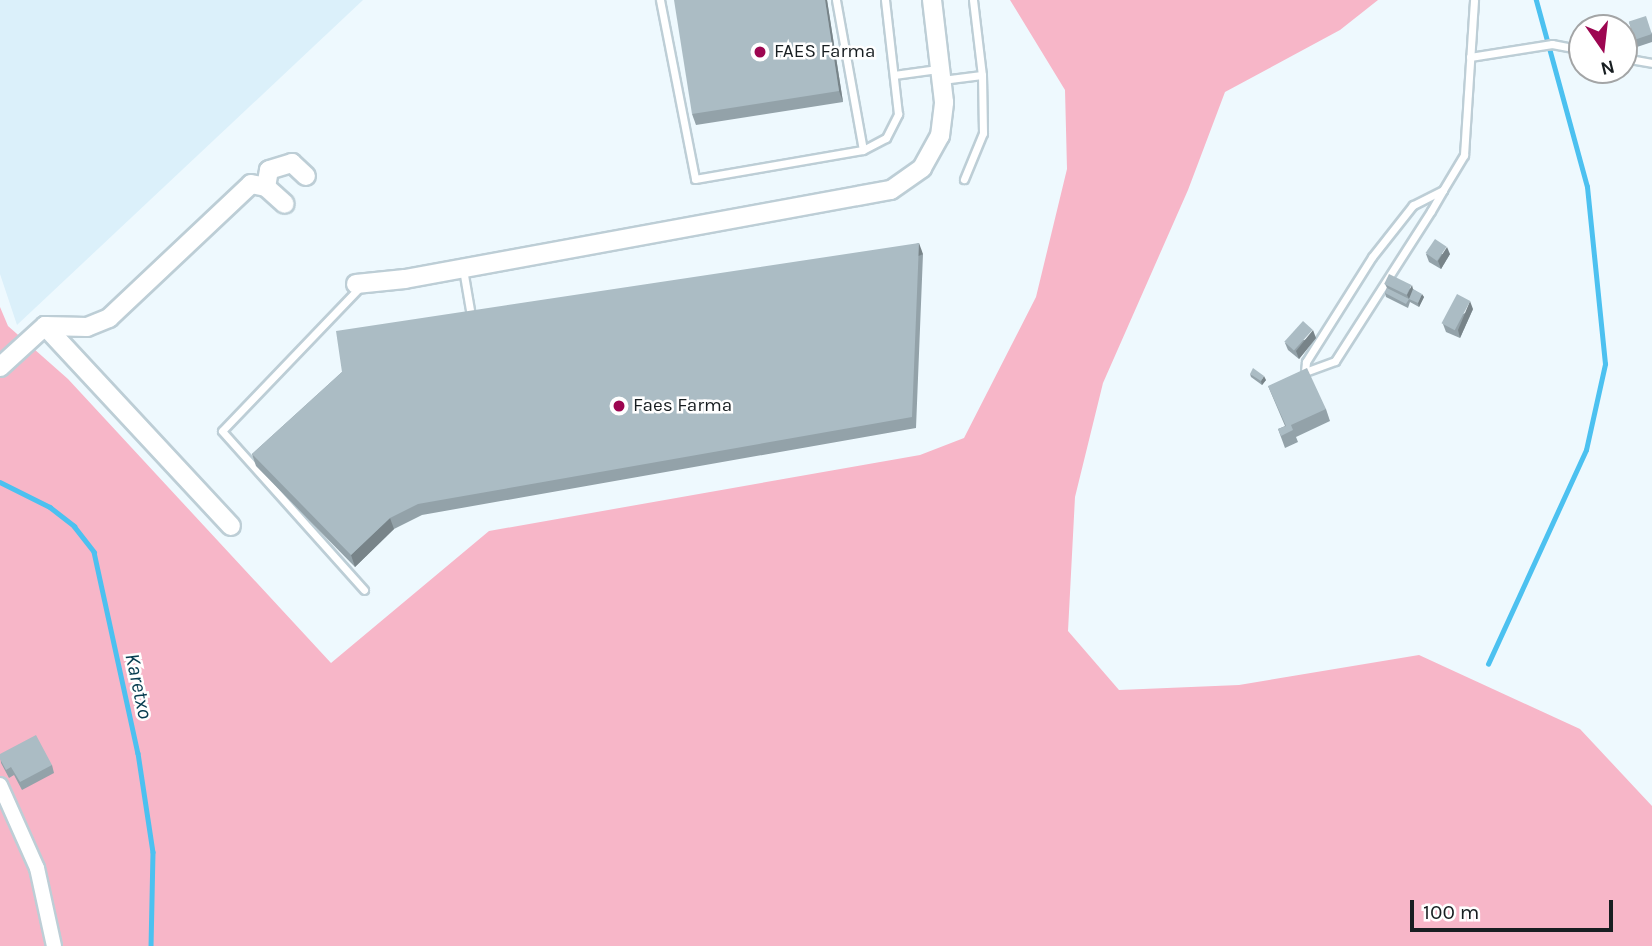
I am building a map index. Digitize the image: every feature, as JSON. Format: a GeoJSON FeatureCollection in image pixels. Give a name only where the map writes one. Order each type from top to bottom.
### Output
{"type":"FeatureCollection","features":[{"type":"Feature","properties":{"kind":"street"},"geometry":{"type":"LineString","coordinates":[[359,284],[877,196],[907,181],[934,152],[945,112],[932,0]]}},
{"type":"Feature","properties":{"kind":"street"},"geometry":{"type":"LineString","coordinates":[[266,187],[269,170],[279,164],[292,163],[306,176]]}},
{"type":"Feature","properties":{"kind":"street"},"geometry":{"type":"LineString","coordinates":[[0,367],[45,326],[87,327],[109,318],[251,184],[266,187],[285,204]]}},
{"type":"Feature","properties":{"kind":"street"},"geometry":{"type":"LineString","coordinates":[[45,326],[232,526]]}},
{"type":"Feature","properties":{"kind":"street"},"geometry":{"type":"LineString","coordinates":[[0,785],[37,868],[54,946]]}},
{"type":"Feature","properties":{"kind":"lane"},"geometry":{"type":"LineString","coordinates":[[660,0],[695,179],[876,146],[895,125],[894,75],[885,0]]}},
{"type":"Feature","properties":{"kind":"lane"},"geometry":{"type":"LineString","coordinates":[[836,0],[863,150]]}},
{"type":"Feature","properties":{"kind":"lane"},"geometry":{"type":"LineString","coordinates":[[964,179],[983,133],[982,75],[972,0]]}},
{"type":"Feature","properties":{"kind":"lane"},"geometry":{"type":"LineString","coordinates":[[1443,190],[1413,205],[1372,257],[1306,362],[1305,372],[1335,360],[1443,190],[1464,155],[1474,0]]}},
{"type":"Feature","properties":{"kind":"lane"},"geometry":{"type":"LineString","coordinates":[[1470,57],[1548,45],[1568,48]]}},
{"type":"Feature","properties":{"kind":"lane"},"geometry":{"type":"LineString","coordinates":[[894,75],[982,75]]}},
{"type":"Feature","properties":{"kind":"lane"},"geometry":{"type":"LineString","coordinates":[[463,268],[470,310]]}},
{"type":"Feature","properties":{"kind":"lane"},"geometry":{"type":"LineString","coordinates":[[359,284],[222,431],[363,590]]}},
{"type":"Feature","properties":{"kind":"shaded area"},"geometry":{"type":"Polygon","coordinates":[[[0,0],[363,0],[17,325],[0,274],[0,0]]]}},
{"type":"Feature","properties":{"kind":"shaded area"},"geometry":{"type":"Polygon","coordinates":[[[1010,0],[1378,0],[1340,30],[1225,92],[1188,190],[1103,383],[1075,497],[1068,631],[1119,690],[1239,685],[1419,655],[1580,729],[1652,806],[1652,946],[0,946],[0,307],[8,326],[68,379],[331,663],[489,531],[920,455],[964,438],[1036,297],[1067,169],[1065,90],[1010,0]]]}},
{"type":"Feature","properties":{"kind":"building","name":"FAES Farma"},"geometry":{"type":"Polygon","coordinates":[[[674,0],[825,0],[839,91],[692,114],[674,0]]]}},
{"type":"Feature","properties":{"kind":"building"},"geometry":{"type":"Polygon","coordinates":[[[1646,16],[1652,34],[1638,39],[1638,19],[1646,16]]]}},
{"type":"Feature","properties":{"kind":"building"},"geometry":{"type":"Polygon","coordinates":[[[1435,239],[1447,247],[1437,261],[1425,253],[1435,239]]]}},
{"type":"Feature","properties":{"kind":"building","name":"Faes Farma"},"geometry":{"type":"Polygon","coordinates":[[[919,243],[912,417],[418,504],[390,518],[351,555],[252,454],[342,372],[336,331],[919,243]]]}},
{"type":"Feature","properties":{"kind":"building"},"geometry":{"type":"Polygon","coordinates":[[[1389,274],[1411,285],[1407,295],[1384,284],[1389,274]]]}},
{"type":"Feature","properties":{"kind":"building"},"geometry":{"type":"Polygon","coordinates":[[[1387,288],[1409,299],[1406,304],[1385,293],[1387,288]]]}},
{"type":"Feature","properties":{"kind":"building"},"geometry":{"type":"Polygon","coordinates":[[[1413,289],[1422,294],[1418,303],[1409,299],[1413,289]]]}},
{"type":"Feature","properties":{"kind":"building"},"geometry":{"type":"Polygon","coordinates":[[[1457,294],[1470,301],[1455,330],[1442,323],[1457,294]]]}},
{"type":"Feature","properties":{"kind":"building"},"geometry":{"type":"Polygon","coordinates":[[[1303,321],[1313,330],[1294,351],[1284,342],[1303,321]]]}},
{"type":"Feature","properties":{"kind":"building"},"geometry":{"type":"Polygon","coordinates":[[[1253,368],[1264,376],[1261,381],[1250,374],[1253,368]]]}},
{"type":"Feature","properties":{"kind":"building"},"geometry":{"type":"Polygon","coordinates":[[[1307,368],[1326,409],[1291,425],[1293,430],[1281,436],[1278,429],[1286,426],[1268,386],[1307,368]]]}},
{"type":"Feature","properties":{"kind":"building"},"geometry":{"type":"Polygon","coordinates":[[[36,735],[52,765],[20,782],[11,767],[6,770],[0,754],[36,735]]]}},
{"type":"Feature","properties":{"kind":"waterway"},"geometry":{"type":"LineString","coordinates":[[1488,664],[1586,450],[1605,364],[1587,187],[1536,0]]}},
{"type":"Feature","properties":{"kind":"waterway","name":"Karetxo"},"geometry":{"type":"LineString","coordinates":[[0,482],[50,507],[74,526],[94,552],[138,753],[153,852],[151,946]]}},
{"type":"Feature","properties":{"kind":"place","name":"FAES Farma"},"geometry":{"type":"Point","coordinates":[760,52]}},
{"type":"Feature","properties":{"kind":"place","name":"Faes Farma"},"geometry":{"type":"Point","coordinates":[619,406]}}]}
